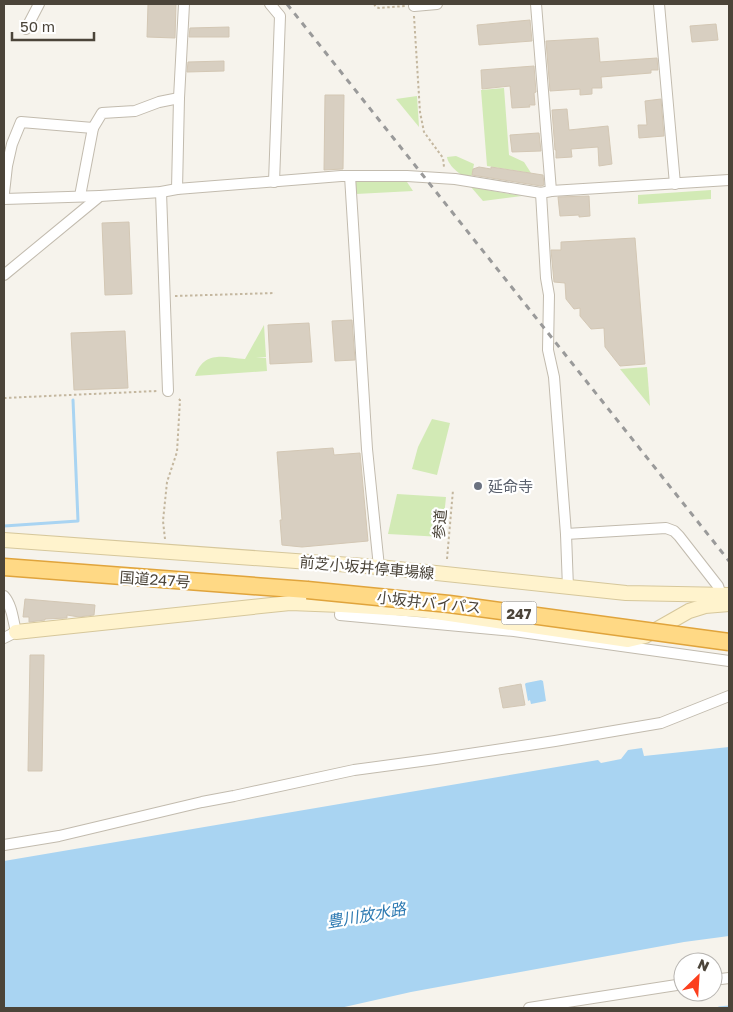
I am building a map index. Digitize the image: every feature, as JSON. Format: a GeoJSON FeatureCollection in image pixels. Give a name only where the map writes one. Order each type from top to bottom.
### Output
{"type":"FeatureCollection","features":[{"type":"Feature","properties":{"kind":"highway","name":"国道247号"},"geometry":{"type":"LineString","coordinates":[[4,567],[307,590]]}},
{"type":"Feature","properties":{"kind":"highway","name":"小坂井バイパス"},"geometry":{"type":"LineString","coordinates":[[307,590],[449,604],[729,642]]}},
{"type":"Feature","properties":{"kind":"main road","name":"前芝小坂井停車場線"},"geometry":{"type":"LineString","coordinates":[[4,540],[379,567],[568,588],[726,598]]}},
{"type":"Feature","properties":{"kind":"main road"},"geometry":{"type":"LineString","coordinates":[[10,635],[290,603],[422,610],[628,640],[645,636],[689,611],[726,598]]}},
{"type":"Feature","properties":{"kind":"street"},"geometry":{"type":"LineString","coordinates":[[26,29],[39,4]]}},
{"type":"Feature","properties":{"kind":"street"},"geometry":{"type":"LineString","coordinates":[[177,189],[184,4]]}},
{"type":"Feature","properties":{"kind":"street"},"geometry":{"type":"LineString","coordinates":[[270,4],[280,16],[274,182]]}},
{"type":"Feature","properties":{"kind":"street"},"geometry":{"type":"LineString","coordinates":[[414,6],[437,4]]}},
{"type":"Feature","properties":{"kind":"street"},"geometry":{"type":"LineString","coordinates":[[536,4],[546,192],[546,278],[549,295],[548,350],[554,377],[566,534],[568,588]]}},
{"type":"Feature","properties":{"kind":"street"},"geometry":{"type":"LineString","coordinates":[[660,4],[675,184]]}},
{"type":"Feature","properties":{"kind":"street"},"geometry":{"type":"LineString","coordinates":[[80,196],[93,128],[102,113],[135,111],[159,102],[179,98]]}},
{"type":"Feature","properties":{"kind":"street"},"geometry":{"type":"LineString","coordinates":[[4,192],[12,144],[21,122],[93,128]]}},
{"type":"Feature","properties":{"kind":"street"},"geometry":{"type":"LineString","coordinates":[[350,176],[367,449],[379,567]]}},
{"type":"Feature","properties":{"kind":"street"},"geometry":{"type":"LineString","coordinates":[[4,199],[161,192],[177,189],[350,176],[408,176],[455,179],[546,192],[729,180],[729,186]]}},
{"type":"Feature","properties":{"kind":"street"},"geometry":{"type":"LineString","coordinates":[[161,192],[168,391]]}},
{"type":"Feature","properties":{"kind":"street"},"geometry":{"type":"LineString","coordinates":[[4,275],[100,196]]}},
{"type":"Feature","properties":{"kind":"street"},"geometry":{"type":"LineString","coordinates":[[566,534],[666,528],[679,536],[726,598]]}},
{"type":"Feature","properties":{"kind":"street"},"geometry":{"type":"LineString","coordinates":[[4,596],[12,613],[10,635]]}},
{"type":"Feature","properties":{"kind":"street"},"geometry":{"type":"LineString","coordinates":[[341,605],[340,615],[514,631],[729,660]]}},
{"type":"Feature","properties":{"kind":"street"},"geometry":{"type":"LineString","coordinates":[[4,845],[59,836],[202,802],[354,770],[555,741],[661,722],[729,696]]}},
{"type":"Feature","properties":{"kind":"street"},"geometry":{"type":"LineString","coordinates":[[528,1008],[673,986]]}},
{"type":"Feature","properties":{"kind":"path"},"geometry":{"type":"LineString","coordinates":[[374,4],[379,8],[414,6],[420,112],[424,132],[443,158],[443,174],[455,179]]}},
{"type":"Feature","properties":{"kind":"path"},"geometry":{"type":"LineString","coordinates":[[166,297],[275,293]]}},
{"type":"Feature","properties":{"kind":"path"},"geometry":{"type":"LineString","coordinates":[[4,398],[168,391],[180,400],[177,452],[167,482],[163,521],[166,552]]}},
{"type":"Feature","properties":{"kind":"path","name":"参道"},"geometry":{"type":"LineString","coordinates":[[447,560],[453,490]]}},
{"type":"Feature","properties":{"kind":"green space"},"geometry":{"type":"Polygon","coordinates":[[[504,88],[509,155],[524,162],[531,173],[487,166],[481,90],[504,88]]]}},
{"type":"Feature","properties":{"kind":"green space"},"geometry":{"type":"Polygon","coordinates":[[[417,96],[419,127],[396,99],[417,96]]]}},
{"type":"Feature","properties":{"kind":"green space"},"geometry":{"type":"Polygon","coordinates":[[[456,156],[474,164],[471,179],[460,174],[450,164],[447,157],[456,156]]]}},
{"type":"Feature","properties":{"kind":"green space"},"geometry":{"type":"Polygon","coordinates":[[[405,179],[413,191],[356,194],[355,181],[405,179]]]}},
{"type":"Feature","properties":{"kind":"green space"},"geometry":{"type":"Polygon","coordinates":[[[471,187],[522,196],[483,201],[471,187]]]}},
{"type":"Feature","properties":{"kind":"green space"},"geometry":{"type":"Polygon","coordinates":[[[711,190],[711,199],[638,204],[638,195],[711,190]]]}},
{"type":"Feature","properties":{"kind":"green space"},"geometry":{"type":"Polygon","coordinates":[[[264,325],[266,357],[256,358],[266,358],[267,371],[195,376],[199,368],[209,359],[222,357],[245,359],[264,325]]]}},
{"type":"Feature","properties":{"kind":"green space"},"geometry":{"type":"Polygon","coordinates":[[[647,367],[650,406],[620,369],[647,367]]]}},
{"type":"Feature","properties":{"kind":"green space"},"geometry":{"type":"Polygon","coordinates":[[[432,419],[450,423],[437,475],[412,469],[418,447],[432,419]]]}},
{"type":"Feature","properties":{"kind":"green space"},"geometry":{"type":"Polygon","coordinates":[[[397,494],[446,497],[442,537],[388,534],[397,494]]]}},
{"type":"Feature","properties":{"kind":"water"},"geometry":{"type":"Polygon","coordinates":[[[543,681],[546,701],[531,704],[530,700],[528,701],[525,684],[543,681]]]}},
{"type":"Feature","properties":{"kind":"water","name":"豊川放水路"},"geometry":{"type":"Polygon","coordinates":[[[729,747],[729,936],[684,942],[411,992],[340,1008],[4,1008],[4,861],[598,760],[601,763],[621,759],[628,750],[642,748],[644,756],[729,747]]]}},
{"type":"Feature","properties":{"kind":"building"},"geometry":{"type":"Polygon","coordinates":[[[148,4],[176,4],[175,38],[147,37],[148,4]]]}},
{"type":"Feature","properties":{"kind":"building"},"geometry":{"type":"Polygon","coordinates":[[[530,20],[532,41],[479,45],[477,25],[530,20]]]}},
{"type":"Feature","properties":{"kind":"building"},"geometry":{"type":"Polygon","coordinates":[[[716,24],[718,40],[692,42],[690,26],[716,24]]]}},
{"type":"Feature","properties":{"kind":"building"},"geometry":{"type":"Polygon","coordinates":[[[229,27],[229,37],[189,37],[190,28],[229,27]]]}},
{"type":"Feature","properties":{"kind":"building"},"geometry":{"type":"Polygon","coordinates":[[[598,38],[600,62],[657,58],[658,70],[651,70],[651,73],[601,77],[602,88],[592,88],[592,94],[580,95],[580,89],[550,91],[546,41],[598,38]]]}},
{"type":"Feature","properties":{"kind":"building"},"geometry":{"type":"Polygon","coordinates":[[[224,61],[224,71],[187,72],[188,62],[224,61]]]}},
{"type":"Feature","properties":{"kind":"building"},"geometry":{"type":"Polygon","coordinates":[[[534,66],[535,105],[512,108],[510,86],[482,89],[481,70],[534,66]]]}},
{"type":"Feature","properties":{"kind":"building"},"geometry":{"type":"Polygon","coordinates":[[[325,95],[344,95],[343,169],[324,170],[325,95]]]}},
{"type":"Feature","properties":{"kind":"building"},"geometry":{"type":"Polygon","coordinates":[[[661,99],[664,136],[639,138],[638,125],[647,125],[645,101],[661,99]]]}},
{"type":"Feature","properties":{"kind":"building"},"geometry":{"type":"Polygon","coordinates":[[[567,109],[569,130],[608,126],[612,164],[599,166],[598,147],[571,149],[572,157],[556,158],[552,110],[567,109]]]}},
{"type":"Feature","properties":{"kind":"building"},"geometry":{"type":"Polygon","coordinates":[[[539,133],[541,151],[512,152],[510,135],[539,133]]]}},
{"type":"Feature","properties":{"kind":"building"},"geometry":{"type":"Polygon","coordinates":[[[479,167],[543,175],[544,185],[472,175],[473,169],[479,167]]]}},
{"type":"Feature","properties":{"kind":"building"},"geometry":{"type":"Polygon","coordinates":[[[589,196],[590,216],[560,216],[558,197],[589,196]]]}},
{"type":"Feature","properties":{"kind":"building"},"geometry":{"type":"Polygon","coordinates":[[[129,222],[132,294],[105,295],[102,223],[129,222]]]}},
{"type":"Feature","properties":{"kind":"building"},"geometry":{"type":"Polygon","coordinates":[[[635,238],[645,364],[620,366],[605,347],[604,328],[591,329],[580,316],[580,308],[574,309],[566,299],[565,283],[554,282],[551,250],[561,250],[561,242],[635,238]]]}},
{"type":"Feature","properties":{"kind":"building"},"geometry":{"type":"Polygon","coordinates":[[[352,320],[355,360],[335,361],[332,321],[352,320]]]}},
{"type":"Feature","properties":{"kind":"building"},"geometry":{"type":"Polygon","coordinates":[[[309,323],[312,362],[270,364],[268,325],[309,323]]]}},
{"type":"Feature","properties":{"kind":"building"},"geometry":{"type":"Polygon","coordinates":[[[125,331],[128,388],[74,390],[71,333],[125,331]]]}},
{"type":"Feature","properties":{"kind":"building"},"geometry":{"type":"Polygon","coordinates":[[[333,448],[334,455],[360,453],[368,541],[302,547],[282,545],[277,452],[333,448]]]}},
{"type":"Feature","properties":{"kind":"building"},"geometry":{"type":"Polygon","coordinates":[[[25,599],[95,605],[94,615],[79,617],[67,615],[67,618],[29,622],[29,617],[23,617],[25,599]]]}},
{"type":"Feature","properties":{"kind":"building"},"geometry":{"type":"Polygon","coordinates":[[[30,655],[44,655],[42,771],[28,771],[30,655]]]}},
{"type":"Feature","properties":{"kind":"building"},"geometry":{"type":"Polygon","coordinates":[[[521,684],[525,705],[503,708],[499,688],[521,684]]]}},
{"type":"Feature","properties":{"kind":"waterway"},"geometry":{"type":"LineString","coordinates":[[4,526],[78,521],[73,400]]}},
{"type":"Feature","properties":{"kind":"waterway"},"geometry":{"type":"LineString","coordinates":[[719,1008],[729,1007]]}},
{"type":"Feature","properties":{"kind":"railway"},"geometry":{"type":"LineString","coordinates":[[287,4],[729,561]]}},
{"type":"Feature","properties":{"kind":"place","name":"延命寺"},"geometry":{"type":"Point","coordinates":[478,486]}}]}
